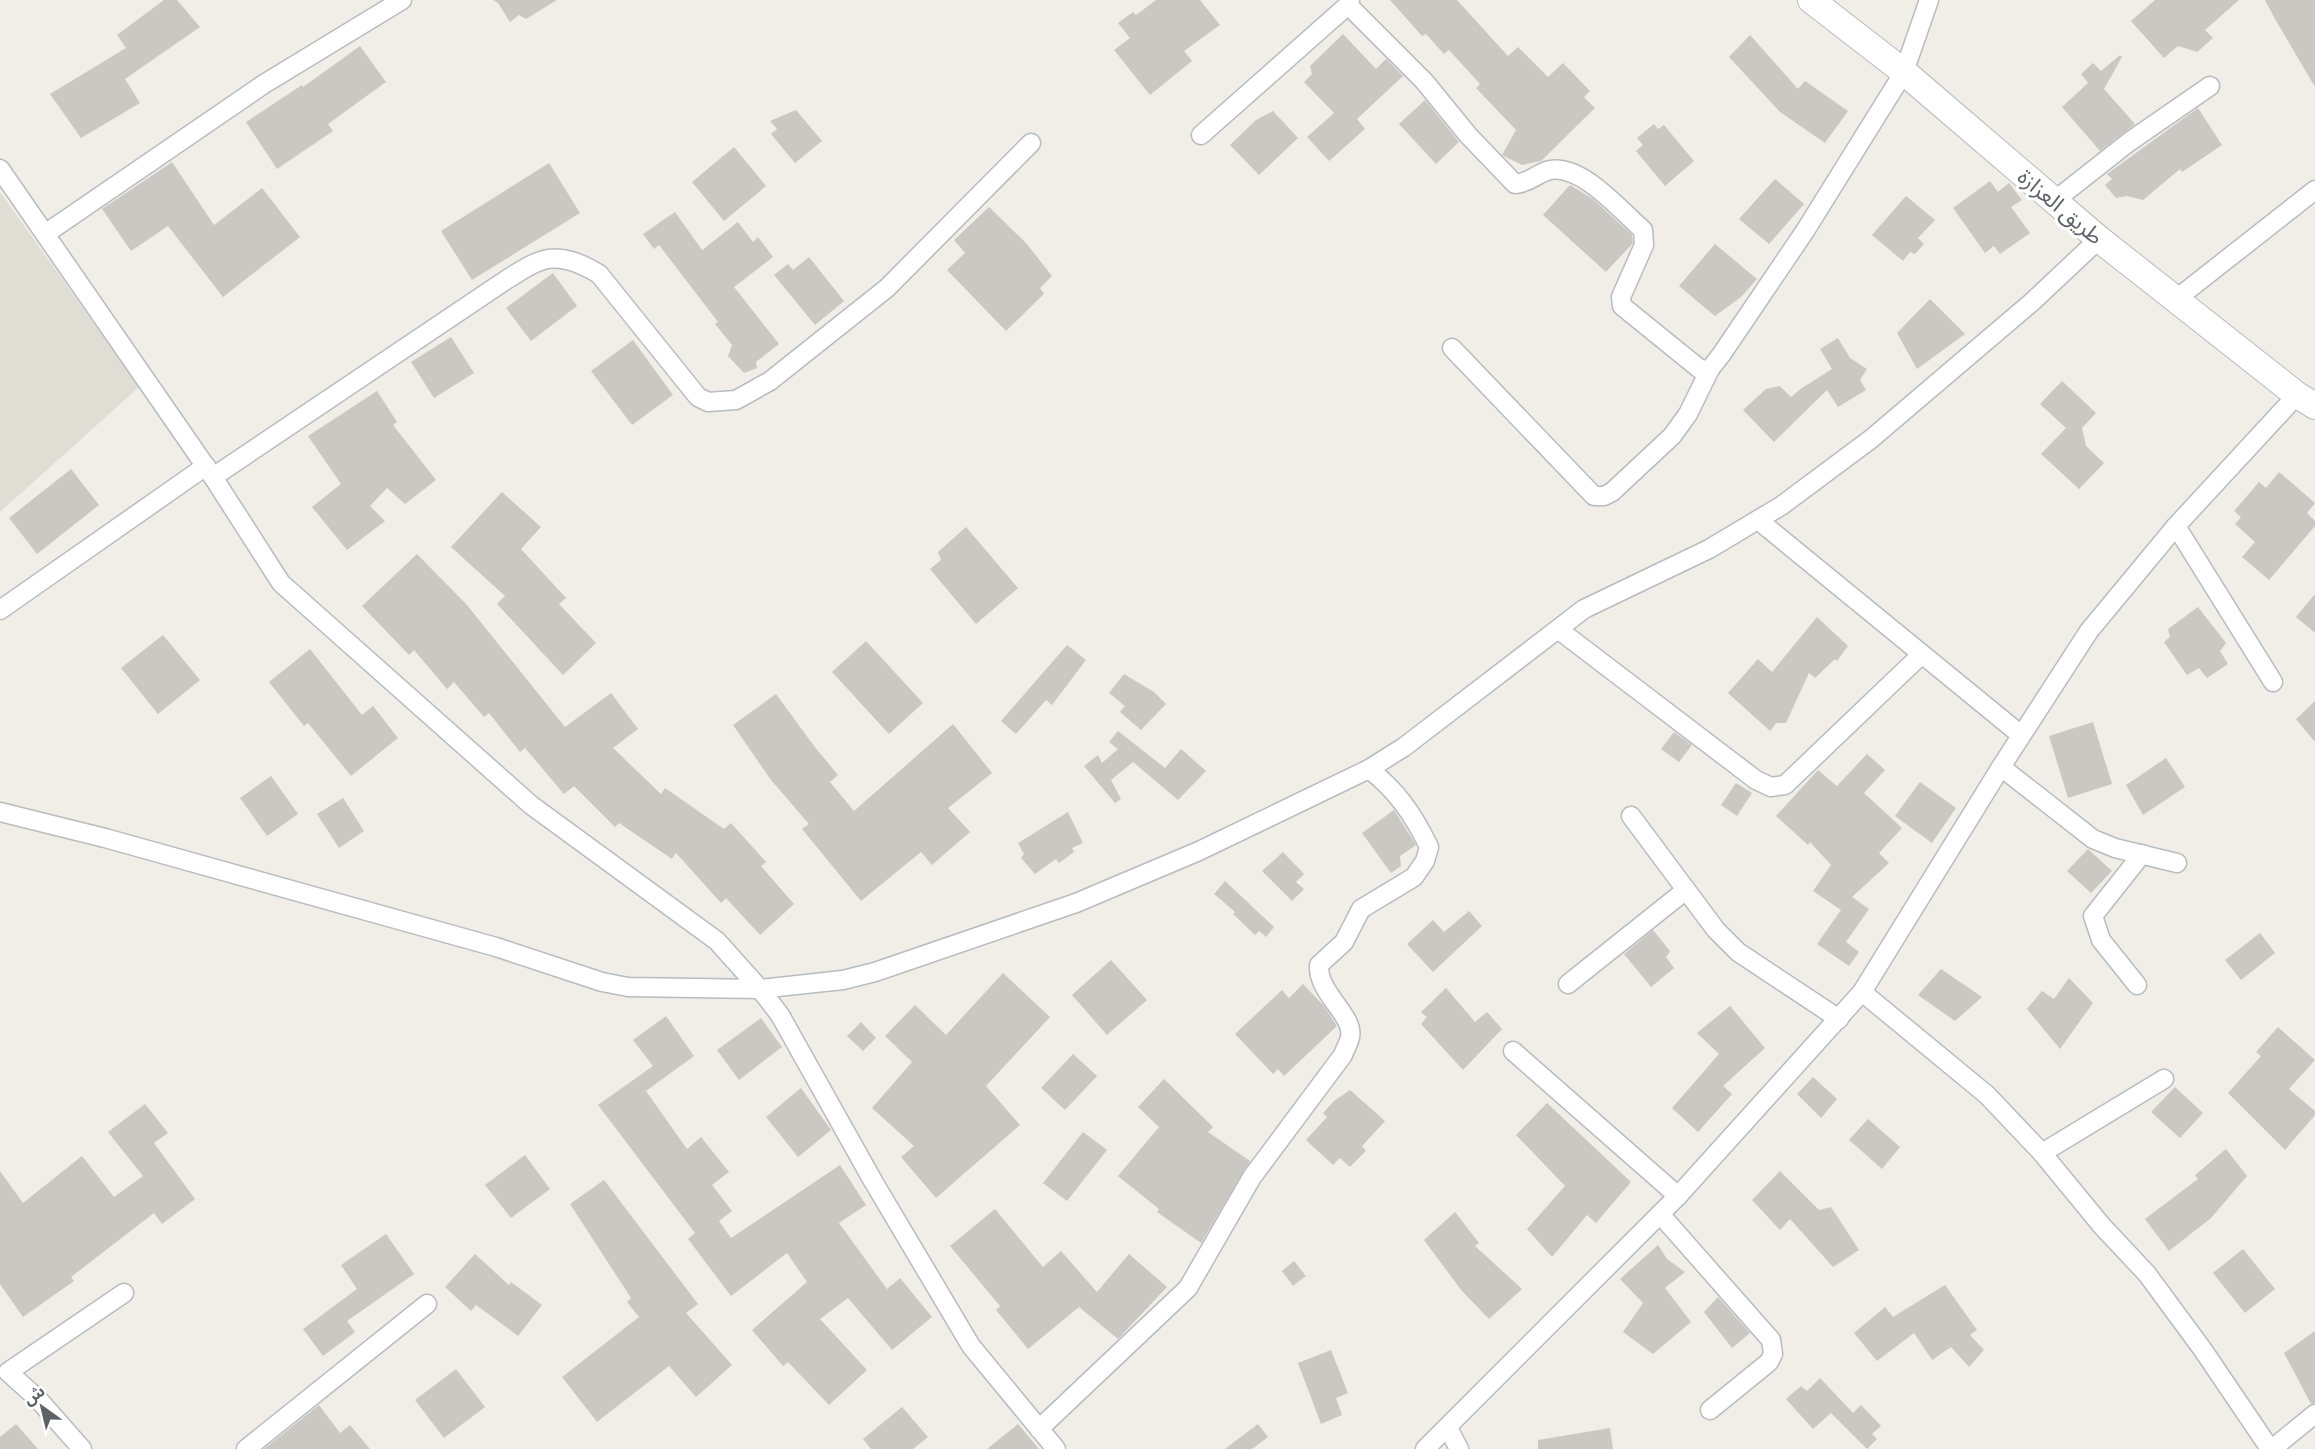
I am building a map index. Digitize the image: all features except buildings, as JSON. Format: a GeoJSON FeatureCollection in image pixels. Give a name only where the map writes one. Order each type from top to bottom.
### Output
{"type":"FeatureCollection","features":[{"type":"Feature","properties":{"kind":"street"},"geometry":{"type":"LineString","coordinates":[[45,234],[264,84],[402,0]]}},
{"type":"Feature","properties":{"kind":"street","name":"طريق العزازة"},"geometry":{"type":"LineString","coordinates":[[1812,0],[1904,72],[2054,201],[2175,300],[2306,401]]}},
{"type":"Feature","properties":{"kind":"street"},"geometry":{"type":"LineString","coordinates":[[1452,348],[1594,496],[1604,496],[1612,492],[1672,436],[1689,414],[1710,369],[1804,231],[1904,72],[1929,0]]}},
{"type":"Feature","properties":{"kind":"street"},"geometry":{"type":"LineString","coordinates":[[1201,135],[1349,3],[1424,81],[1468,135],[1515,184],[1526,183],[1549,170],[1564,170],[1584,178],[1643,230],[1644,245],[1620,297],[1623,306],[1701,370],[1710,369]]}},
{"type":"Feature","properties":{"kind":"street"},"geometry":{"type":"LineString","coordinates":[[2054,201],[2129,142],[2210,86]]}},
{"type":"Feature","properties":{"kind":"street"},"geometry":{"type":"LineString","coordinates":[[0,610],[538,260],[550,257],[581,263],[599,274],[698,397],[708,402],[736,400],[770,381],[887,288],[1031,143]]}},
{"type":"Feature","properties":{"kind":"street"},"geometry":{"type":"LineString","coordinates":[[0,169],[209,472],[281,583],[293,596],[531,805],[717,941],[760,988],[780,1015],[873,1181],[971,1346],[1056,1449]]}},
{"type":"Feature","properties":{"kind":"street"},"geometry":{"type":"LineString","coordinates":[[2175,300],[2315,190]]}},
{"type":"Feature","properties":{"kind":"street"},"geometry":{"type":"LineString","coordinates":[[0,812],[105,838],[496,947],[602,982],[628,987],[760,988],[843,980],[875,972],[1077,903],[1199,850],[1369,769],[1404,747],[1584,609],[1709,549],[1758,520],[1871,439],[2032,302],[2099,238]]}},
{"type":"Feature","properties":{"kind":"street"},"geometry":{"type":"LineString","coordinates":[[1425,1449],[1678,1196],[1862,992],[2021,735],[2089,631],[2176,526],[2306,401]]}},
{"type":"Feature","properties":{"kind":"street"},"geometry":{"type":"LineString","coordinates":[[1758,520],[2021,735]]}},
{"type":"Feature","properties":{"kind":"street"},"geometry":{"type":"LineString","coordinates":[[2176,526],[2273,682]]}},
{"type":"Feature","properties":{"kind":"street"},"geometry":{"type":"LineString","coordinates":[[1559,630],[1756,780],[1771,787],[1785,785],[1922,654]]}},
{"type":"Feature","properties":{"kind":"street"},"geometry":{"type":"LineString","coordinates":[[2001,767],[2093,839],[2115,848],[2177,863]]}},
{"type":"Feature","properties":{"kind":"street"},"geometry":{"type":"LineString","coordinates":[[1040,1429],[1188,1288],[1252,1177],[1342,1055],[1351,1036],[1350,1025],[1321,984],[1319,965],[1344,942],[1361,909],[1391,893],[1414,877],[1425,861],[1429,847],[1413,814],[1393,788],[1369,769]]}},
{"type":"Feature","properties":{"kind":"street"},"geometry":{"type":"LineString","coordinates":[[1631,816],[1716,930],[1738,952],[1839,1019]]}},
{"type":"Feature","properties":{"kind":"street"},"geometry":{"type":"LineString","coordinates":[[2137,985],[2101,940],[2093,915],[2142,854]]}},
{"type":"Feature","properties":{"kind":"street"},"geometry":{"type":"LineString","coordinates":[[1568,984],[1686,890]]}},
{"type":"Feature","properties":{"kind":"street"},"geometry":{"type":"LineString","coordinates":[[1862,992],[1987,1095],[2042,1154],[2147,1274],[2271,1449],[2315,1414]]}},
{"type":"Feature","properties":{"kind":"street"},"geometry":{"type":"LineString","coordinates":[[1513,1051],[1678,1196]]}},
{"type":"Feature","properties":{"kind":"street"},"geometry":{"type":"LineString","coordinates":[[2042,1154],[2164,1079]]}},
{"type":"Feature","properties":{"kind":"street"},"geometry":{"type":"LineString","coordinates":[[1660,1214],[1771,1340],[1773,1354],[1769,1362],[1710,1410]]}},
{"type":"Feature","properties":{"kind":"street"},"geometry":{"type":"LineString","coordinates":[[82,1449],[38,1399],[3,1370],[124,1293]]}},
{"type":"Feature","properties":{"kind":"street"},"geometry":{"type":"LineString","coordinates":[[246,1449],[428,1304]]}},
{"type":"Feature","properties":{"kind":"street"},"geometry":{"type":"LineString","coordinates":[[1448,1428],[1459,1449]]}},
{"type":"Feature","properties":{"kind":"shaded area"},"geometry":{"type":"Polygon","coordinates":[[[0,192],[139,387],[0,512],[0,192]]]}}]}
